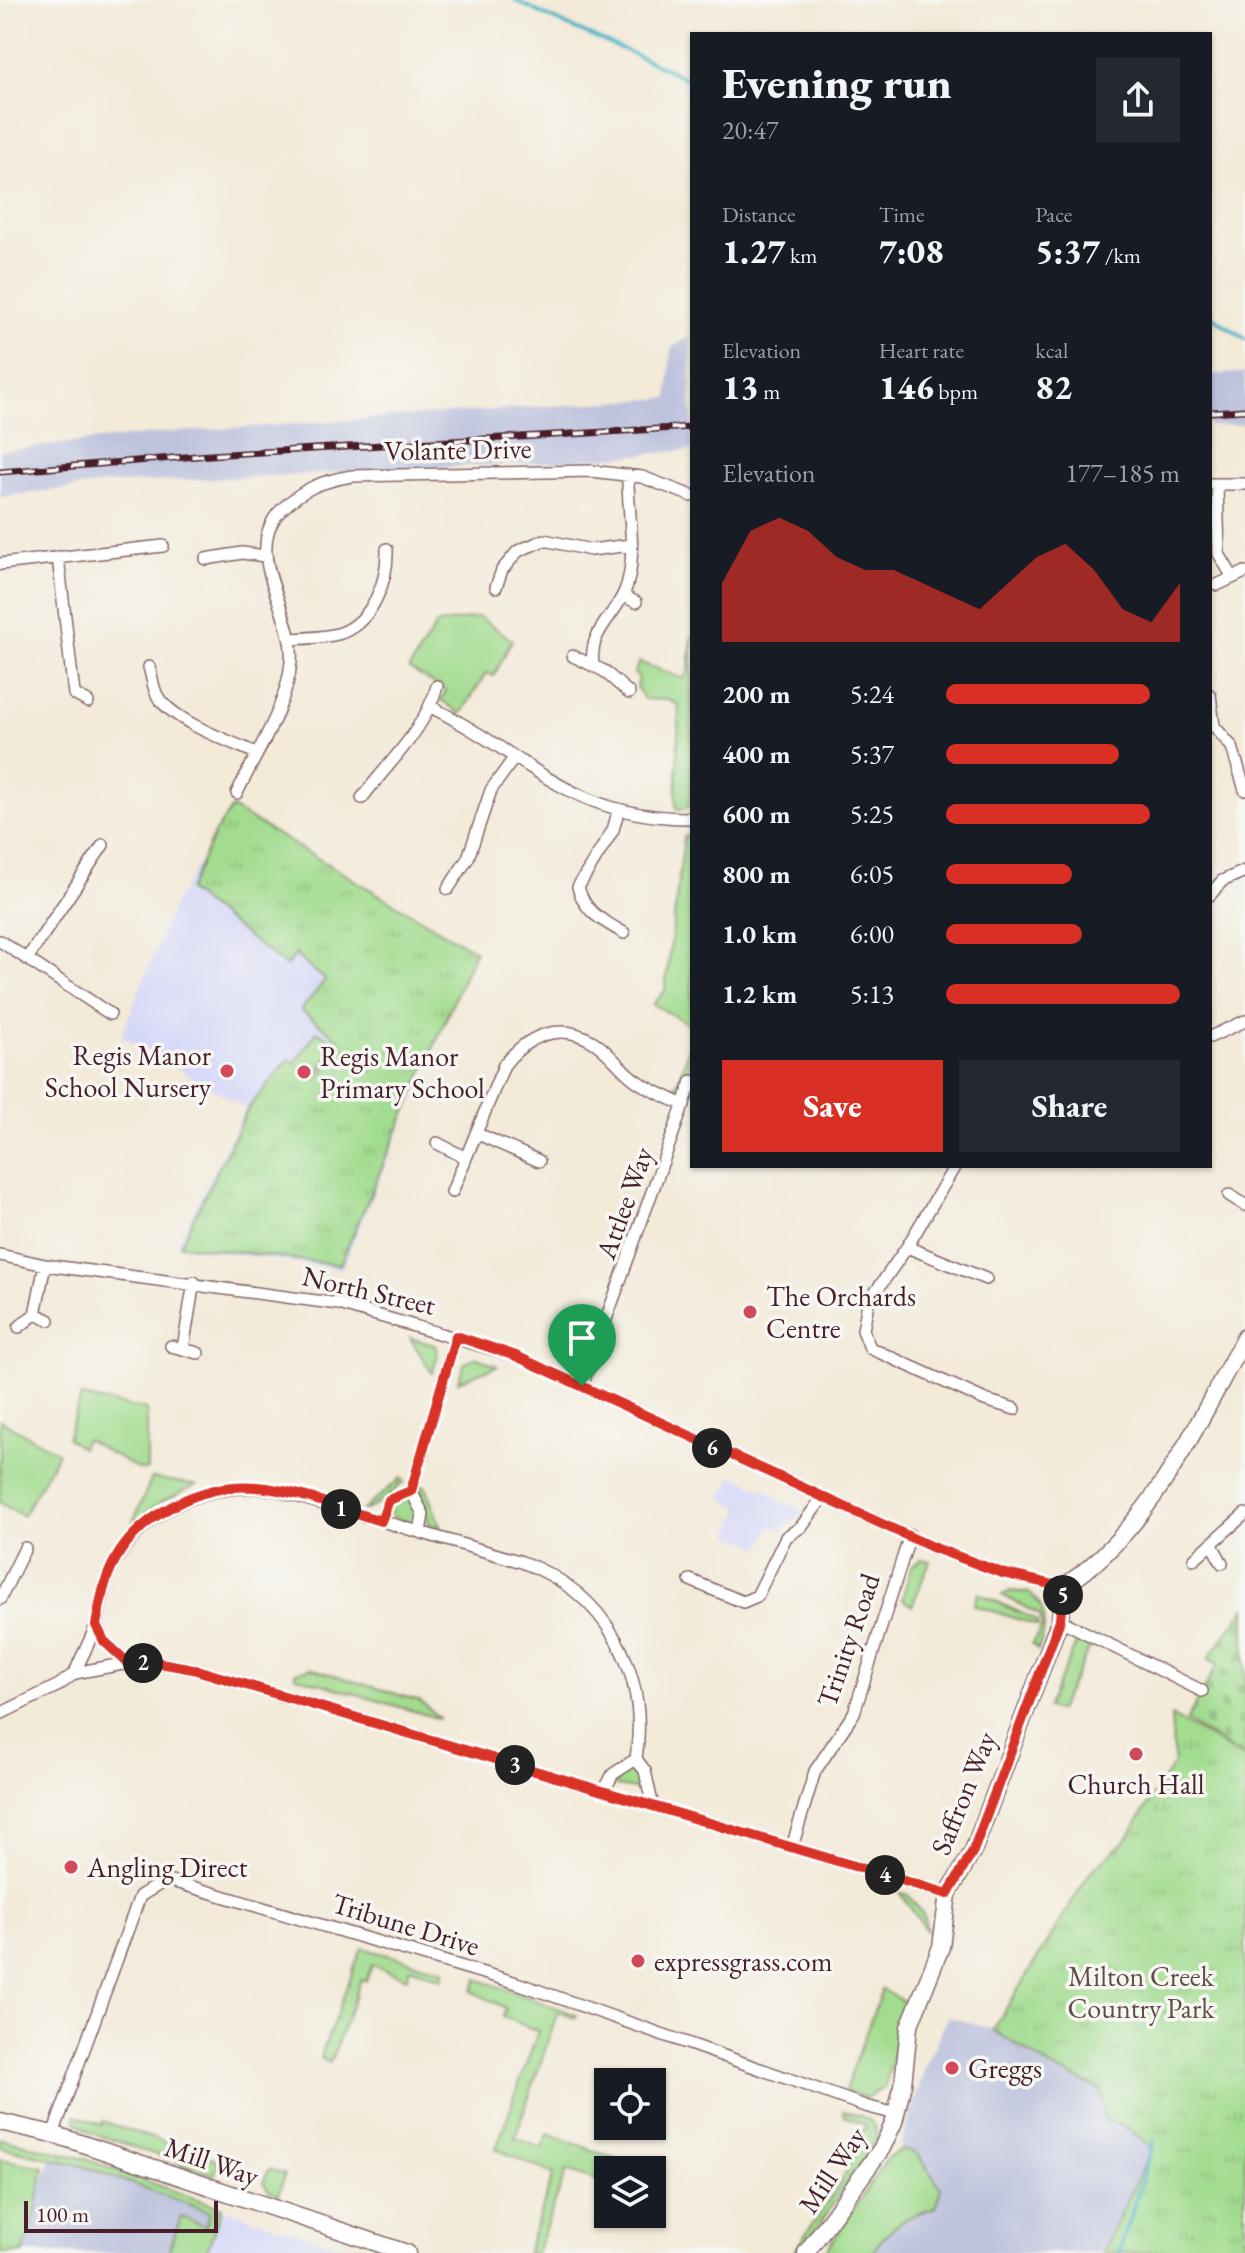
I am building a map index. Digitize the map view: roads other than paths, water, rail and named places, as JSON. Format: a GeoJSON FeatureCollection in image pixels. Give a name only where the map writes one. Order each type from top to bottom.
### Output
{"type":"FeatureCollection","features":[{"type":"Feature","properties":{"kind":"street","name":"Volante Drive"},"geometry":{"type":"LineString","coordinates":[[265,556],[267,534],[277,515],[300,492],[321,482],[352,476],[591,471],[628,475],[675,487],[690,495]]}},
{"type":"Feature","properties":{"kind":"street"},"geometry":{"type":"LineString","coordinates":[[593,664],[591,648],[609,613],[623,596],[630,576],[628,475]]}},
{"type":"Feature","properties":{"kind":"street"},"geometry":{"type":"LineString","coordinates":[[1232,576],[1219,554],[1214,484],[1245,484]]}},
{"type":"Feature","properties":{"kind":"street"},"geometry":{"type":"LineString","coordinates":[[496,587],[502,570],[518,551],[544,540],[591,550],[630,545]]}},
{"type":"Feature","properties":{"kind":"street"},"geometry":{"type":"LineString","coordinates":[[0,564],[163,546]]}},
{"type":"Feature","properties":{"kind":"street"},"geometry":{"type":"LineString","coordinates":[[290,639],[342,633],[360,622],[380,590],[388,569],[387,549]]}},
{"type":"Feature","properties":{"kind":"street"},"geometry":{"type":"LineString","coordinates":[[206,559],[242,553],[265,556],[290,639],[292,661],[286,685],[237,793]]}},
{"type":"Feature","properties":{"kind":"street"},"geometry":{"type":"LineString","coordinates":[[58,557],[74,694],[88,702]]}},
{"type":"Feature","properties":{"kind":"street"},"geometry":{"type":"LineString","coordinates":[[1217,585],[1245,572]]}},
{"type":"Feature","properties":{"kind":"street"},"geometry":{"type":"LineString","coordinates":[[623,596],[636,602]]}},
{"type":"Feature","properties":{"kind":"street"},"geometry":{"type":"LineString","coordinates":[[573,656],[593,664],[629,693]]}},
{"type":"Feature","properties":{"kind":"street"},"geometry":{"type":"LineString","coordinates":[[149,667],[157,697],[196,725],[256,753]]}},
{"type":"Feature","properties":{"kind":"street"},"geometry":{"type":"LineString","coordinates":[[362,798],[431,707],[437,686]]}},
{"type":"Feature","properties":{"kind":"street"},"geometry":{"type":"LineString","coordinates":[[431,707],[472,727],[566,791],[618,812],[690,818]]}},
{"type":"Feature","properties":{"kind":"street"},"geometry":{"type":"LineString","coordinates":[[1212,727],[1232,747],[1244,783]]}},
{"type":"Feature","properties":{"kind":"street"},"geometry":{"type":"LineString","coordinates":[[448,889],[468,858],[483,805],[514,758]]}},
{"type":"Feature","properties":{"kind":"street"},"geometry":{"type":"LineString","coordinates":[[618,812],[613,830],[578,887],[582,901],[592,915],[624,933]]}},
{"type":"Feature","properties":{"kind":"street"},"geometry":{"type":"LineString","coordinates":[[27,959],[103,845]]}},
{"type":"Feature","properties":{"kind":"street"},"geometry":{"type":"LineString","coordinates":[[1212,890],[1245,871]]}},
{"type":"Feature","properties":{"kind":"street"},"geometry":{"type":"LineString","coordinates":[[0,941],[110,1014]]}},
{"type":"Feature","properties":{"kind":"street"},"geometry":{"type":"LineString","coordinates":[[1212,1036],[1245,1021]]}},
{"type":"Feature","properties":{"kind":"street"},"geometry":{"type":"LineString","coordinates":[[452,1192],[504,1065],[517,1049],[548,1033],[563,1032],[593,1041],[638,1082],[684,1105]]}},
{"type":"Feature","properties":{"kind":"street","name":"Attlee Way"},"geometry":{"type":"LineString","coordinates":[[582,1386],[690,1087]]}},
{"type":"Feature","properties":{"kind":"street"},"geometry":{"type":"LineString","coordinates":[[478,1134],[539,1161]]}},
{"type":"Feature","properties":{"kind":"street"},"geometry":{"type":"LineString","coordinates":[[437,1143],[466,1158]]}},
{"type":"Feature","properties":{"kind":"street"},"geometry":{"type":"LineString","coordinates":[[954,1168],[907,1247],[868,1303],[863,1330],[870,1348],[985,1400],[1015,1409]]}},
{"type":"Feature","properties":{"kind":"street"},"geometry":{"type":"LineString","coordinates":[[1229,1195],[1245,1206]]}},
{"type":"Feature","properties":{"kind":"street"},"geometry":{"type":"LineString","coordinates":[[907,1247],[986,1279]]}},
{"type":"Feature","properties":{"kind":"street","name":"North Street"},"geometry":{"type":"LineString","coordinates":[[0,1255],[45,1265],[194,1282],[339,1304],[456,1336],[516,1356],[823,1497],[981,1565],[1063,1587]]}},
{"type":"Feature","properties":{"kind":"street"},"geometry":{"type":"LineString","coordinates":[[19,1327],[35,1314],[45,1265]]}},
{"type":"Feature","properties":{"kind":"street"},"geometry":{"type":"LineString","coordinates":[[194,1282],[177,1347],[198,1353]]}},
{"type":"Feature","properties":{"kind":"street"},"geometry":{"type":"LineString","coordinates":[[35,1314],[49,1320]]}},
{"type":"Feature","properties":{"kind":"street"},"geometry":{"type":"LineString","coordinates":[[420,1532],[423,1514],[411,1491],[456,1336]]}},
{"type":"Feature","properties":{"kind":"street"},"geometry":{"type":"LineString","coordinates":[[1063,1587],[1099,1561],[1164,1482],[1245,1337]]}},
{"type":"Feature","properties":{"kind":"street"},"geometry":{"type":"LineString","coordinates":[[75,1673],[96,1625],[113,1564],[156,1516],[192,1497],[231,1488],[257,1487],[541,1568],[595,1608],[612,1632],[632,1671],[641,1727],[636,1759],[645,1771],[652,1803]]}},
{"type":"Feature","properties":{"kind":"street"},"geometry":{"type":"LineString","coordinates":[[381,1521],[389,1500],[411,1491]]}},
{"type":"Feature","properties":{"kind":"street"},"geometry":{"type":"LineString","coordinates":[[690,1580],[743,1602],[750,1602],[757,1596],[786,1537],[801,1527],[823,1497]]}},
{"type":"Feature","properties":{"kind":"street"},"geometry":{"type":"LineString","coordinates":[[1194,1559],[1245,1514]]}},
{"type":"Feature","properties":{"kind":"street","name":"Trinity Road"},"geometry":{"type":"LineString","coordinates":[[792,1847],[815,1771],[854,1713],[910,1535]]}},
{"type":"Feature","properties":{"kind":"street"},"geometry":{"type":"LineString","coordinates":[[1212,1545],[1222,1563]]}},
{"type":"Feature","properties":{"kind":"street"},"geometry":{"type":"LineString","coordinates":[[0,1599],[25,1548]]}},
{"type":"Feature","properties":{"kind":"street","name":"Saffron Way"},"geometry":{"type":"LineString","coordinates":[[896,2114],[909,2027],[941,1947],[948,1894],[973,1851],[1060,1620],[1063,1587]]}},
{"type":"Feature","properties":{"kind":"street"},"geometry":{"type":"LineString","coordinates":[[1060,1620],[1202,1691]]}},
{"type":"Feature","properties":{"kind":"street"},"geometry":{"type":"LineString","coordinates":[[96,1625],[104,1641],[128,1663]]}},
{"type":"Feature","properties":{"kind":"street"},"geometry":{"type":"LineString","coordinates":[[0,1714],[59,1685],[75,1673],[128,1663],[160,1663],[193,1669],[652,1803],[669,1812],[948,1894]]}},
{"type":"Feature","properties":{"kind":"street"},"geometry":{"type":"LineString","coordinates":[[604,1791],[613,1774],[636,1759]]}},
{"type":"Feature","properties":{"kind":"street","name":"Tribune Drive"},"geometry":{"type":"LineString","coordinates":[[53,2134],[140,1896],[163,1882],[175,1882],[517,1983],[865,2106],[896,2114]]}},
{"type":"Feature","properties":{"kind":"street","name":"Mill Way"},"geometry":{"type":"LineString","coordinates":[[806,2253],[882,2148],[896,2114]]}},
{"type":"Feature","properties":{"kind":"street","name":"Mill Way"},"geometry":{"type":"LineString","coordinates":[[0,2122],[53,2134],[407,2253]]}},
{"type":"Feature","properties":{"kind":"waterway"},"geometry":{"type":"LineString","coordinates":[[515,0],[690,81]]}},
{"type":"Feature","properties":{"kind":"waterway"},"geometry":{"type":"LineString","coordinates":[[1212,316],[1245,339]]}},
{"type":"Feature","properties":{"kind":"waterway"},"geometry":{"type":"LineString","coordinates":[[1119,2253],[1154,2141]]}},
{"type":"Feature","properties":{"kind":"railway"},"geometry":{"type":"LineString","coordinates":[[1212,412],[1245,410]]}},
{"type":"Feature","properties":{"kind":"railway"},"geometry":{"type":"LineString","coordinates":[[0,472],[210,455],[690,427]]}},
{"type":"Feature","properties":{"kind":"place","name":"Regis Manor School Nursery"},"geometry":{"type":"Point","coordinates":[227,1071]}},
{"type":"Feature","properties":{"kind":"place","name":"Regis Manor Primary School"},"geometry":{"type":"Point","coordinates":[304,1072]}},
{"type":"Feature","properties":{"kind":"place","name":"The Orchards Centre"},"geometry":{"type":"Point","coordinates":[750,1312]}},
{"type":"Feature","properties":{"kind":"place","name":"Church Hall"},"geometry":{"type":"Point","coordinates":[1136,1754]}},
{"type":"Feature","properties":{"kind":"place","name":"Angling Direct"},"geometry":{"type":"Point","coordinates":[71,1867]}},
{"type":"Feature","properties":{"kind":"place","name":"expressgrass.com"},"geometry":{"type":"Point","coordinates":[638,1961]}},
{"type":"Feature","properties":{"kind":"place","name":"Greggs"},"geometry":{"type":"Point","coordinates":[952,2068]}},
{"type":"Feature","properties":{"kind":"park label","name":"Milton Creek Country Park"},"geometry":{"type":"Point","coordinates":[1141,1992]}}]}
